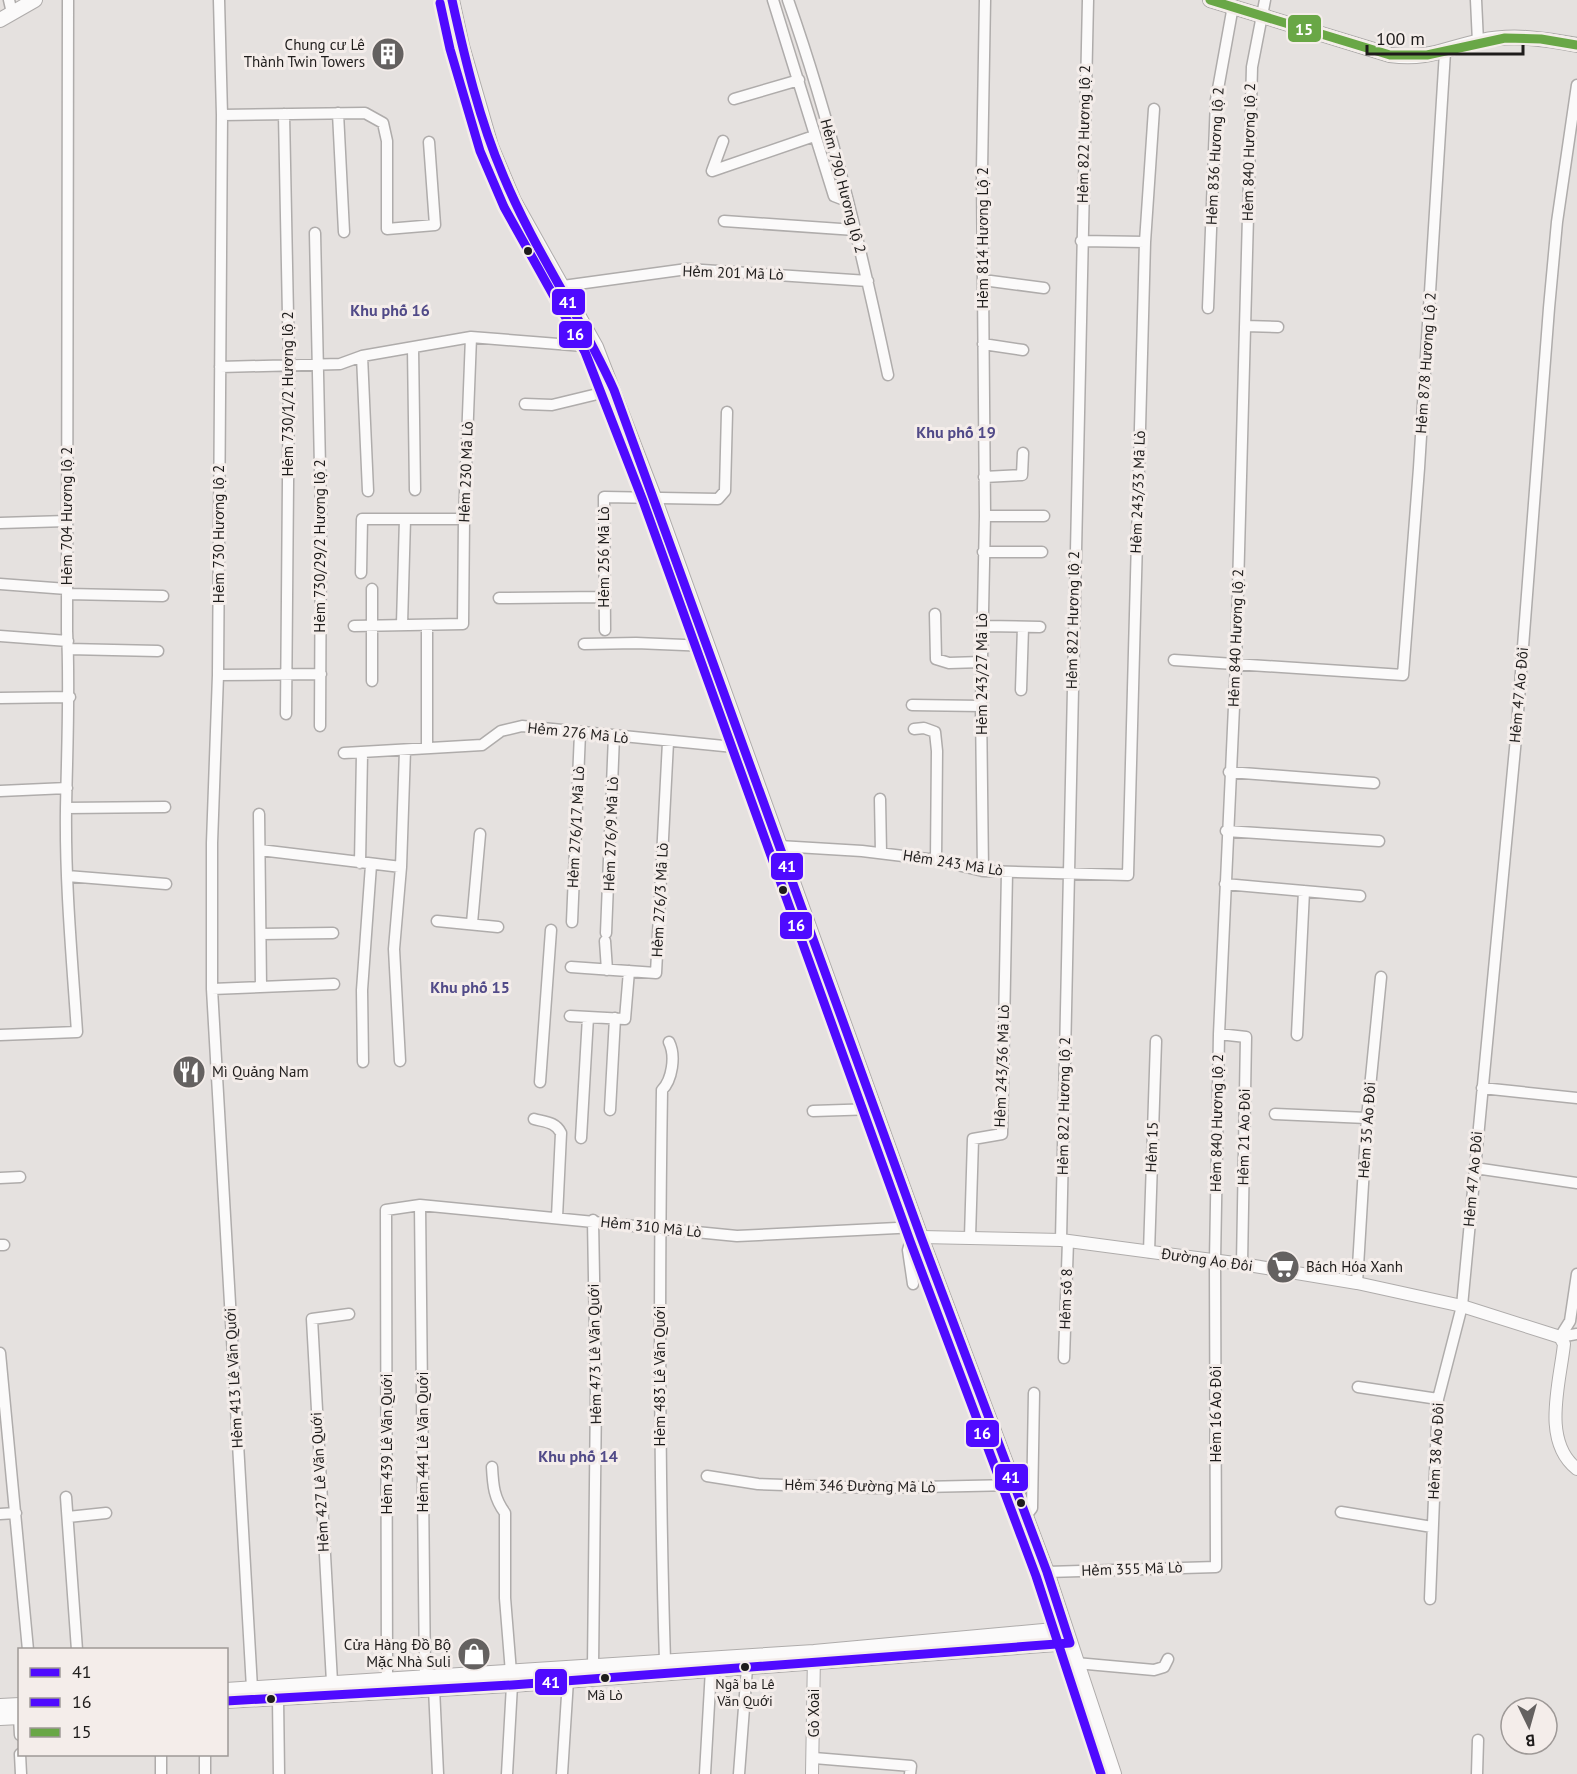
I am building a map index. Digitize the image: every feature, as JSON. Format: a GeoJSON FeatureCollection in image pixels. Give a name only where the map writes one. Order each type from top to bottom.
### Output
{"type":"FeatureCollection","features":[{"type":"Feature","properties":{"kind":"main road"},"geometry":{"type":"LineString","coordinates":[[7,11],[35,0]]}},
{"type":"Feature","properties":{"kind":"main road"},"geometry":{"type":"LineString","coordinates":[[452,0],[470,77],[491,146],[514,201],[596,347],[654,497],[919,1232],[1047,1572],[1114,1774]]}},
{"type":"Feature","properties":{"kind":"main road"},"geometry":{"type":"LineString","coordinates":[[1210,0],[1390,55],[1413,58],[1445,52],[1478,42],[1522,37],[1577,45]]}},
{"type":"Feature","properties":{"kind":"main road"},"geometry":{"type":"LineString","coordinates":[[511,1678],[568,1680],[747,1668],[814,1657],[1065,1629]]}},
{"type":"Feature","properties":{"kind":"main road"},"geometry":{"type":"LineString","coordinates":[[228,1701],[278,1698],[358,1687],[511,1678],[593,1667],[665,1661],[814,1657],[1070,1643]]}},
{"type":"Feature","properties":{"kind":"main road"},"geometry":{"type":"LineString","coordinates":[[228,1690],[332,1682],[358,1687],[387,1679],[430,1683]]}},
{"type":"Feature","properties":{"kind":"main road"},"geometry":{"type":"LineString","coordinates":[[0,1706],[18,1705]]}},
{"type":"Feature","properties":{"kind":"main road"},"geometry":{"type":"LineString","coordinates":[[0,1718],[18,1717]]}},
{"type":"Feature","properties":{"kind":"street","name":"Hẻm 704 Hương lộ 2"},"geometry":{"type":"LineString","coordinates":[[0,1035],[77,1032],[67,876],[66,808],[70,697],[67,591],[68,0]]}},
{"type":"Feature","properties":{"kind":"street","name":"Hẻm 730 Hương lộ 2"},"geometry":{"type":"LineString","coordinates":[[215,1068],[212,989],[212,843],[218,675],[222,116],[219,0]]}},
{"type":"Feature","properties":{"kind":"street"},"geometry":{"type":"LineString","coordinates":[[772,0],[834,196],[848,201]]}},
{"type":"Feature","properties":{"kind":"street","name":"Hẻm 790 Hương lộ 2"},"geometry":{"type":"LineString","coordinates":[[788,0],[818,84],[868,281],[888,375]]}},
{"type":"Feature","properties":{"kind":"street","name":"Hẻm 814 Hương Lộ 2"},"geometry":{"type":"LineString","coordinates":[[984,477],[985,0]]}},
{"type":"Feature","properties":{"kind":"street","name":"Hẻm 822 Hương lộ 2"},"geometry":{"type":"LineString","coordinates":[[1065,1240],[1069,873],[1088,0]]}},
{"type":"Feature","properties":{"kind":"street","name":"Hẻm 840 Hương lộ 2"},"geometry":{"type":"LineString","coordinates":[[1215,1261],[1219,1034],[1226,831],[1236,663],[1252,67],[1265,0]]}},
{"type":"Feature","properties":{"kind":"street"},"geometry":{"type":"LineString","coordinates":[[1476,0],[1478,42]]}},
{"type":"Feature","properties":{"kind":"street","name":"Hẻm 836 Hương lộ 2"},"geometry":{"type":"LineString","coordinates":[[1208,308],[1216,100],[1233,6]]}},
{"type":"Feature","properties":{"kind":"street","name":"Hẻm 878 Hương Lộ 2"},"geometry":{"type":"LineString","coordinates":[[1236,663],[1403,675],[1421,444],[1445,52]]}},
{"type":"Feature","properties":{"kind":"street"},"geometry":{"type":"LineString","coordinates":[[734,99],[799,80]]}},
{"type":"Feature","properties":{"kind":"street","name":"Hẻm 47 Ao Đôi"},"geometry":{"type":"LineString","coordinates":[[1462,1306],[1516,738],[1557,222],[1577,85]]}},
{"type":"Feature","properties":{"kind":"street","name":"Hẻm 243/33 Mã Lò"},"geometry":{"type":"LineString","coordinates":[[1128,874],[1145,242],[1154,109]]}},
{"type":"Feature","properties":{"kind":"street"},"geometry":{"type":"LineString","coordinates":[[338,113],[344,232]]}},
{"type":"Feature","properties":{"kind":"street"},"geometry":{"type":"LineString","coordinates":[[222,116],[365,113],[384,123],[387,141],[387,229],[435,225],[429,142]]}},
{"type":"Feature","properties":{"kind":"street","name":"Hẻm 730/1/2 Hương lộ 2"},"geometry":{"type":"LineString","coordinates":[[284,114],[289,367],[286,714]]}},
{"type":"Feature","properties":{"kind":"street"},"geometry":{"type":"LineString","coordinates":[[723,141],[712,171],[814,136]]}},
{"type":"Feature","properties":{"kind":"street"},"geometry":{"type":"LineString","coordinates":[[724,221],[855,230]]}},
{"type":"Feature","properties":{"kind":"street","name":"Hẻm 730/29/2 Hương lộ 2"},"geometry":{"type":"LineString","coordinates":[[315,233],[321,514],[320,726]]}},
{"type":"Feature","properties":{"kind":"street"},"geometry":{"type":"LineString","coordinates":[[1082,242],[1145,242]]}},
{"type":"Feature","properties":{"kind":"street","name":"Hẻm 201 Mã Lò"},"geometry":{"type":"LineString","coordinates":[[563,286],[687,269],[868,281]]}},
{"type":"Feature","properties":{"kind":"street"},"geometry":{"type":"LineString","coordinates":[[983,280],[1044,288]]}},
{"type":"Feature","properties":{"kind":"street"},"geometry":{"type":"LineString","coordinates":[[1245,326],[1278,327]]}},
{"type":"Feature","properties":{"kind":"street"},"geometry":{"type":"LineString","coordinates":[[220,367],[340,364],[362,356],[471,337],[596,347]]}},
{"type":"Feature","properties":{"kind":"street","name":"Hẻm 230 Mã Lò"},"geometry":{"type":"LineString","coordinates":[[354,626],[463,624],[464,519],[471,337]]}},
{"type":"Feature","properties":{"kind":"street"},"geometry":{"type":"LineString","coordinates":[[983,344],[1023,350]]}},
{"type":"Feature","properties":{"kind":"street"},"geometry":{"type":"LineString","coordinates":[[413,348],[414,490]]}},
{"type":"Feature","properties":{"kind":"street"},"geometry":{"type":"LineString","coordinates":[[362,356],[368,491]]}},
{"type":"Feature","properties":{"kind":"street"},"geometry":{"type":"LineString","coordinates":[[525,404],[552,405],[614,390]]}},
{"type":"Feature","properties":{"kind":"street"},"geometry":{"type":"LineString","coordinates":[[654,497],[718,500],[725,491],[727,412]]}},
{"type":"Feature","properties":{"kind":"street"},"geometry":{"type":"LineString","coordinates":[[984,477],[1022,475],[1023,453]]}},
{"type":"Feature","properties":{"kind":"street","name":"Hẻm 243/27 Mã Lò"},"geometry":{"type":"LineString","coordinates":[[983,871],[981,706],[984,477]]}},
{"type":"Feature","properties":{"kind":"street","name":"Hẻm 256 Mã Lò"},"geometry":{"type":"LineString","coordinates":[[605,630],[604,497],[654,497]]}},
{"type":"Feature","properties":{"kind":"street"},"geometry":{"type":"LineString","coordinates":[[985,516],[1044,516]]}},
{"type":"Feature","properties":{"kind":"street"},"geometry":{"type":"LineString","coordinates":[[361,573],[362,519],[464,519]]}},
{"type":"Feature","properties":{"kind":"street"},"geometry":{"type":"LineString","coordinates":[[402,624],[405,519]]}},
{"type":"Feature","properties":{"kind":"street"},"geometry":{"type":"LineString","coordinates":[[0,523],[68,521]]}},
{"type":"Feature","properties":{"kind":"street"},"geometry":{"type":"LineString","coordinates":[[983,552],[1042,552]]}},
{"type":"Feature","properties":{"kind":"street"},"geometry":{"type":"LineString","coordinates":[[0,584],[67,591],[163,596]]}},
{"type":"Feature","properties":{"kind":"street"},"geometry":{"type":"LineString","coordinates":[[372,589],[372,681]]}},
{"type":"Feature","properties":{"kind":"street"},"geometry":{"type":"LineString","coordinates":[[499,598],[604,597]]}},
{"type":"Feature","properties":{"kind":"street"},"geometry":{"type":"LineString","coordinates":[[935,614],[936,659],[949,663],[982,662]]}},
{"type":"Feature","properties":{"kind":"street"},"geometry":{"type":"LineString","coordinates":[[427,626],[427,748]]}},
{"type":"Feature","properties":{"kind":"street"},"geometry":{"type":"LineString","coordinates":[[983,626],[1040,627]]}},
{"type":"Feature","properties":{"kind":"street"},"geometry":{"type":"LineString","coordinates":[[1021,690],[1023,627]]}},
{"type":"Feature","properties":{"kind":"street"},"geometry":{"type":"LineString","coordinates":[[0,636],[68,645],[158,651]]}},
{"type":"Feature","properties":{"kind":"street"},"geometry":{"type":"LineString","coordinates":[[584,645],[636,643],[708,646]]}},
{"type":"Feature","properties":{"kind":"street"},"geometry":{"type":"LineString","coordinates":[[1174,660],[1236,663]]}},
{"type":"Feature","properties":{"kind":"street"},"geometry":{"type":"LineString","coordinates":[[218,675],[321,674]]}},
{"type":"Feature","properties":{"kind":"street"},"geometry":{"type":"LineString","coordinates":[[0,698],[70,697]]}},
{"type":"Feature","properties":{"kind":"street"},"geometry":{"type":"LineString","coordinates":[[912,705],[981,706]]}},
{"type":"Feature","properties":{"kind":"street","name":"Hẻm 276 Mã Lò"},"geometry":{"type":"LineString","coordinates":[[344,753],[362,754],[482,745],[501,731],[522,726],[744,748]]}},
{"type":"Feature","properties":{"kind":"street"},"geometry":{"type":"LineString","coordinates":[[914,729],[924,728],[935,732],[937,751],[936,860]]}},
{"type":"Feature","properties":{"kind":"street","name":"Hẻm 276/17 Mã Lò"},"geometry":{"type":"LineString","coordinates":[[572,922],[580,733]]}},
{"type":"Feature","properties":{"kind":"street","name":"Hẻm 276/9 Mã Lò"},"geometry":{"type":"LineString","coordinates":[[607,970],[606,937],[614,736]]}},
{"type":"Feature","properties":{"kind":"street","name":"Hẻm 276/3 Mã Lò"},"geometry":{"type":"LineString","coordinates":[[571,967],[656,974],[668,742]]}},
{"type":"Feature","properties":{"kind":"street"},"geometry":{"type":"LineString","coordinates":[[400,1061],[394,949],[401,867],[405,750]]}},
{"type":"Feature","properties":{"kind":"street"},"geometry":{"type":"LineString","coordinates":[[362,754],[366,864],[362,990],[363,1062]]}},
{"type":"Feature","properties":{"kind":"street"},"geometry":{"type":"LineString","coordinates":[[1229,772],[1374,783]]}},
{"type":"Feature","properties":{"kind":"street"},"geometry":{"type":"LineString","coordinates":[[0,791],[67,788]]}},
{"type":"Feature","properties":{"kind":"street"},"geometry":{"type":"LineString","coordinates":[[880,798],[881,853]]}},
{"type":"Feature","properties":{"kind":"street"},"geometry":{"type":"LineString","coordinates":[[66,808],[165,807]]}},
{"type":"Feature","properties":{"kind":"street"},"geometry":{"type":"LineString","coordinates":[[259,814],[261,987]]}},
{"type":"Feature","properties":{"kind":"street"},"geometry":{"type":"LineString","coordinates":[[1226,831],[1379,841]]}},
{"type":"Feature","properties":{"kind":"street"},"geometry":{"type":"LineString","coordinates":[[472,923],[480,834]]}},
{"type":"Feature","properties":{"kind":"street","name":"Hẻm 243 Mã Lò"},"geometry":{"type":"LineString","coordinates":[[779,846],[881,853],[936,860],[983,871],[1128,874]]}},
{"type":"Feature","properties":{"kind":"street"},"geometry":{"type":"LineString","coordinates":[[260,850],[401,867]]}},
{"type":"Feature","properties":{"kind":"street","name":"Hẻm 243/36 Mã Lò"},"geometry":{"type":"LineString","coordinates":[[970,1237],[973,1139],[1002,1134],[1007,872]]}},
{"type":"Feature","properties":{"kind":"street"},"geometry":{"type":"LineString","coordinates":[[67,876],[166,884]]}},
{"type":"Feature","properties":{"kind":"street"},"geometry":{"type":"LineString","coordinates":[[1225,884],[1360,896]]}},
{"type":"Feature","properties":{"kind":"street"},"geometry":{"type":"LineString","coordinates":[[1297,1035],[1304,891]]}},
{"type":"Feature","properties":{"kind":"street"},"geometry":{"type":"LineString","coordinates":[[437,921],[498,927]]}},
{"type":"Feature","properties":{"kind":"street"},"geometry":{"type":"LineString","coordinates":[[540,1082],[551,930]]}},
{"type":"Feature","properties":{"kind":"street"},"geometry":{"type":"LineString","coordinates":[[261,934],[333,933]]}},
{"type":"Feature","properties":{"kind":"street"},"geometry":{"type":"LineString","coordinates":[[570,1016],[626,1019],[629,971]]}},
{"type":"Feature","properties":{"kind":"street","name":"Hẻm 35 Ao Đôi"},"geometry":{"type":"LineString","coordinates":[[1358,1283],[1368,1118],[1381,977]]}},
{"type":"Feature","properties":{"kind":"street"},"geometry":{"type":"LineString","coordinates":[[212,989],[334,984]]}},
{"type":"Feature","properties":{"kind":"street"},"geometry":{"type":"LineString","coordinates":[[581,1138],[588,1017]]}},
{"type":"Feature","properties":{"kind":"street"},"geometry":{"type":"LineString","coordinates":[[610,1110],[615,1018]]}},
{"type":"Feature","properties":{"kind":"street","name":"Hẻm 21 Ao Đôi"},"geometry":{"type":"LineString","coordinates":[[1219,1034],[1246,1037],[1242,1264]]}},
{"type":"Feature","properties":{"kind":"street","name":"Hẻm 15"},"geometry":{"type":"LineString","coordinates":[[1149,1252],[1156,1041]]}},
{"type":"Feature","properties":{"kind":"street","name":"Hẻm 483 Lê Văn Quới"},"geometry":{"type":"LineString","coordinates":[[665,1661],[661,1526],[660,1228],[662,1090],[668,1084],[672,1057],[669,1042]]}},
{"type":"Feature","properties":{"kind":"street","name":"Hẻm 413 Lê Văn Quới"},"geometry":{"type":"LineString","coordinates":[[215,1068],[252,1688]]}},
{"type":"Feature","properties":{"kind":"street"},"geometry":{"type":"LineString","coordinates":[[1482,1088],[1577,1098]]}},
{"type":"Feature","properties":{"kind":"street"},"geometry":{"type":"LineString","coordinates":[[813,1111],[875,1109]]}},
{"type":"Feature","properties":{"kind":"street"},"geometry":{"type":"LineString","coordinates":[[1275,1114],[1368,1118]]}},
{"type":"Feature","properties":{"kind":"street"},"geometry":{"type":"LineString","coordinates":[[534,1119],[551,1123],[558,1127],[561,1134],[557,1217]]}},
{"type":"Feature","properties":{"kind":"street"},"geometry":{"type":"LineString","coordinates":[[1475,1168],[1577,1183]]}},
{"type":"Feature","properties":{"kind":"street"},"geometry":{"type":"LineString","coordinates":[[0,1178],[20,1177]]}},
{"type":"Feature","properties":{"kind":"street","name":"Hẻm 310 Mã Lò"},"geometry":{"type":"LineString","coordinates":[[386,1210],[420,1205],[594,1220],[737,1236],[919,1232]]}},
{"type":"Feature","properties":{"kind":"street","name":"Hẻm 441 Lê Văn Quới"},"geometry":{"type":"LineString","coordinates":[[420,1205],[430,1683],[438,1774]]}},
{"type":"Feature","properties":{"kind":"street","name":"Hẻm 439 Lê Văn Quới"},"geometry":{"type":"LineString","coordinates":[[386,1210],[387,1679]]}},
{"type":"Feature","properties":{"kind":"street","name":"Hẻm 473 Lê Văn Quới"},"geometry":{"type":"LineString","coordinates":[[593,1667],[596,1393],[594,1220]]}},
{"type":"Feature","properties":{"kind":"street"},"geometry":{"type":"LineString","coordinates":[[913,1284],[908,1250],[910,1243],[919,1232]]}},
{"type":"Feature","properties":{"kind":"street","name":"Đường Ao Đôi"},"geometry":{"type":"LineString","coordinates":[[919,1232],[970,1237],[1065,1240],[1242,1264],[1358,1283],[1462,1306],[1560,1337]]}},
{"type":"Feature","properties":{"kind":"street","name":"Hẻm số 8"},"geometry":{"type":"LineString","coordinates":[[1064,1358],[1065,1240]]}},
{"type":"Feature","properties":{"kind":"street","name":"Hẻm 16 Ao Đôi"},"geometry":{"type":"LineString","coordinates":[[1215,1261],[1216,1567]]}},
{"type":"Feature","properties":{"kind":"street"},"geometry":{"type":"LineString","coordinates":[[1560,1337],[1570,1321],[1577,1274]]}},
{"type":"Feature","properties":{"kind":"street","name":"Hẻm 38 Ao Đôi"},"geometry":{"type":"LineString","coordinates":[[1430,1599],[1438,1399],[1462,1306]]}},
{"type":"Feature","properties":{"kind":"street","name":"Hẻm 427 Lê Văn Quới"},"geometry":{"type":"LineString","coordinates":[[332,1682],[312,1319],[349,1314]]}},
{"type":"Feature","properties":{"kind":"street"},"geometry":{"type":"LineString","coordinates":[[1560,1337],[1577,1334]]}},
{"type":"Feature","properties":{"kind":"street"},"geometry":{"type":"LineString","coordinates":[[1560,1337],[1564,1344],[1555,1414],[1557,1441],[1570,1464],[1577,1469]]}},
{"type":"Feature","properties":{"kind":"street"},"geometry":{"type":"LineString","coordinates":[[0,1353],[28,1648]]}},
{"type":"Feature","properties":{"kind":"street"},"geometry":{"type":"LineString","coordinates":[[1359,1387],[1438,1399]]}},
{"type":"Feature","properties":{"kind":"street"},"geometry":{"type":"LineString","coordinates":[[1026,1516],[1032,1509],[1034,1393]]}},
{"type":"Feature","properties":{"kind":"street"},"geometry":{"type":"LineString","coordinates":[[492,1467],[493,1490],[497,1503],[505,1513],[506,1598],[511,1678],[507,1774]]}},
{"type":"Feature","properties":{"kind":"street","name":"Hẻm 346 Đường Mã Lò"},"geometry":{"type":"LineString","coordinates":[[707,1476],[758,1484],[875,1488],[1014,1485]]}},
{"type":"Feature","properties":{"kind":"street"},"geometry":{"type":"LineString","coordinates":[[66,1497],[77,1648]]}},
{"type":"Feature","properties":{"kind":"street"},"geometry":{"type":"LineString","coordinates":[[1341,1512],[1432,1527]]}},
{"type":"Feature","properties":{"kind":"street"},"geometry":{"type":"LineString","coordinates":[[0,1514],[16,1513]]}},
{"type":"Feature","properties":{"kind":"street"},"geometry":{"type":"LineString","coordinates":[[68,1518],[106,1513]]}},
{"type":"Feature","properties":{"kind":"street","name":"Hẻm 355 Mã Lò"},"geometry":{"type":"LineString","coordinates":[[1047,1572],[1216,1567]]}},
{"type":"Feature","properties":{"kind":"street","name":"Gò Xoài"},"geometry":{"type":"LineString","coordinates":[[812,1774],[814,1657]]}},
{"type":"Feature","properties":{"kind":"street"},"geometry":{"type":"LineString","coordinates":[[1077,1663],[1154,1670],[1164,1667],[1167,1659]]}},
{"type":"Feature","properties":{"kind":"street"},"geometry":{"type":"LineString","coordinates":[[739,1774],[747,1668]]}},
{"type":"Feature","properties":{"kind":"street"},"geometry":{"type":"LineString","coordinates":[[705,1774],[711,1669]]}},
{"type":"Feature","properties":{"kind":"street"},"geometry":{"type":"LineString","coordinates":[[562,1774],[568,1680]]}},
{"type":"Feature","properties":{"kind":"street"},"geometry":{"type":"LineString","coordinates":[[278,1698],[279,1774]]}},
{"type":"Feature","properties":{"kind":"street"},"geometry":{"type":"LineString","coordinates":[[1477,1774],[1478,1740]]}},
{"type":"Feature","properties":{"kind":"street"},"geometry":{"type":"LineString","coordinates":[[20,1756],[21,1774]]}},
{"type":"Feature","properties":{"kind":"street"},"geometry":{"type":"LineString","coordinates":[[160,1756],[161,1774]]}},
{"type":"Feature","properties":{"kind":"street"},"geometry":{"type":"LineString","coordinates":[[205,1756],[205,1774]]}},
{"type":"Feature","properties":{"kind":"street"},"geometry":{"type":"LineString","coordinates":[[814,1758],[910,1770]]}},
{"type":"Feature","properties":{"kind":"transit line","name":"41"},"geometry":{"type":"LineString","coordinates":[[228,1701],[512,1685],[1070,1643],[1047,1572],[921,1237],[614,390],[515,203],[494,154],[473,89],[452,0]]}},
{"type":"Feature","properties":{"kind":"transit line","name":"15"},"geometry":{"type":"LineString","coordinates":[[1210,0],[1390,55],[1427,55],[1505,38],[1541,39],[1577,45]]}},
{"type":"Feature","properties":{"kind":"transit line","name":"16"},"geometry":{"type":"LineString","coordinates":[[440,3],[450,49],[480,151],[504,207],[585,352],[643,501],[910,1241],[1036,1576],[1101,1774]]}},
{"type":"Feature","properties":{"kind":"place","name":"Chung cư Lê Thành Twin Towers"},"geometry":{"type":"Point","coordinates":[388,54]}},
{"type":"Feature","properties":{"kind":"place","name":"Mì Quảng Nam"},"geometry":{"type":"Point","coordinates":[189,1072]}},
{"type":"Feature","properties":{"kind":"place","name":"Bách Hóa Xanh"},"geometry":{"type":"Point","coordinates":[1283,1267]}},
{"type":"Feature","properties":{"kind":"place","name":"Cửa Hàng Đồ Bộ Mặc Nhà Suli"},"geometry":{"type":"Point","coordinates":[474,1654]}},
{"type":"Feature","properties":{"kind":"place","name":"Ngã ba Lê Văn Quới"},"geometry":{"type":"Point","coordinates":[745,1667]}},
{"type":"Feature","properties":{"kind":"place","name":"Mã Lò"},"geometry":{"type":"Point","coordinates":[605,1678]}},
{"type":"Feature","properties":{"kind":"district","name":"Khu phố 16"},"geometry":{"type":"Point","coordinates":[390,310]}},
{"type":"Feature","properties":{"kind":"district","name":"Khu phố 19"},"geometry":{"type":"Point","coordinates":[956,432]}},
{"type":"Feature","properties":{"kind":"district","name":"Khu phố 15"},"geometry":{"type":"Point","coordinates":[470,987]}},
{"type":"Feature","properties":{"kind":"district","name":"Khu phố 14"},"geometry":{"type":"Point","coordinates":[578,1456]}}]}
